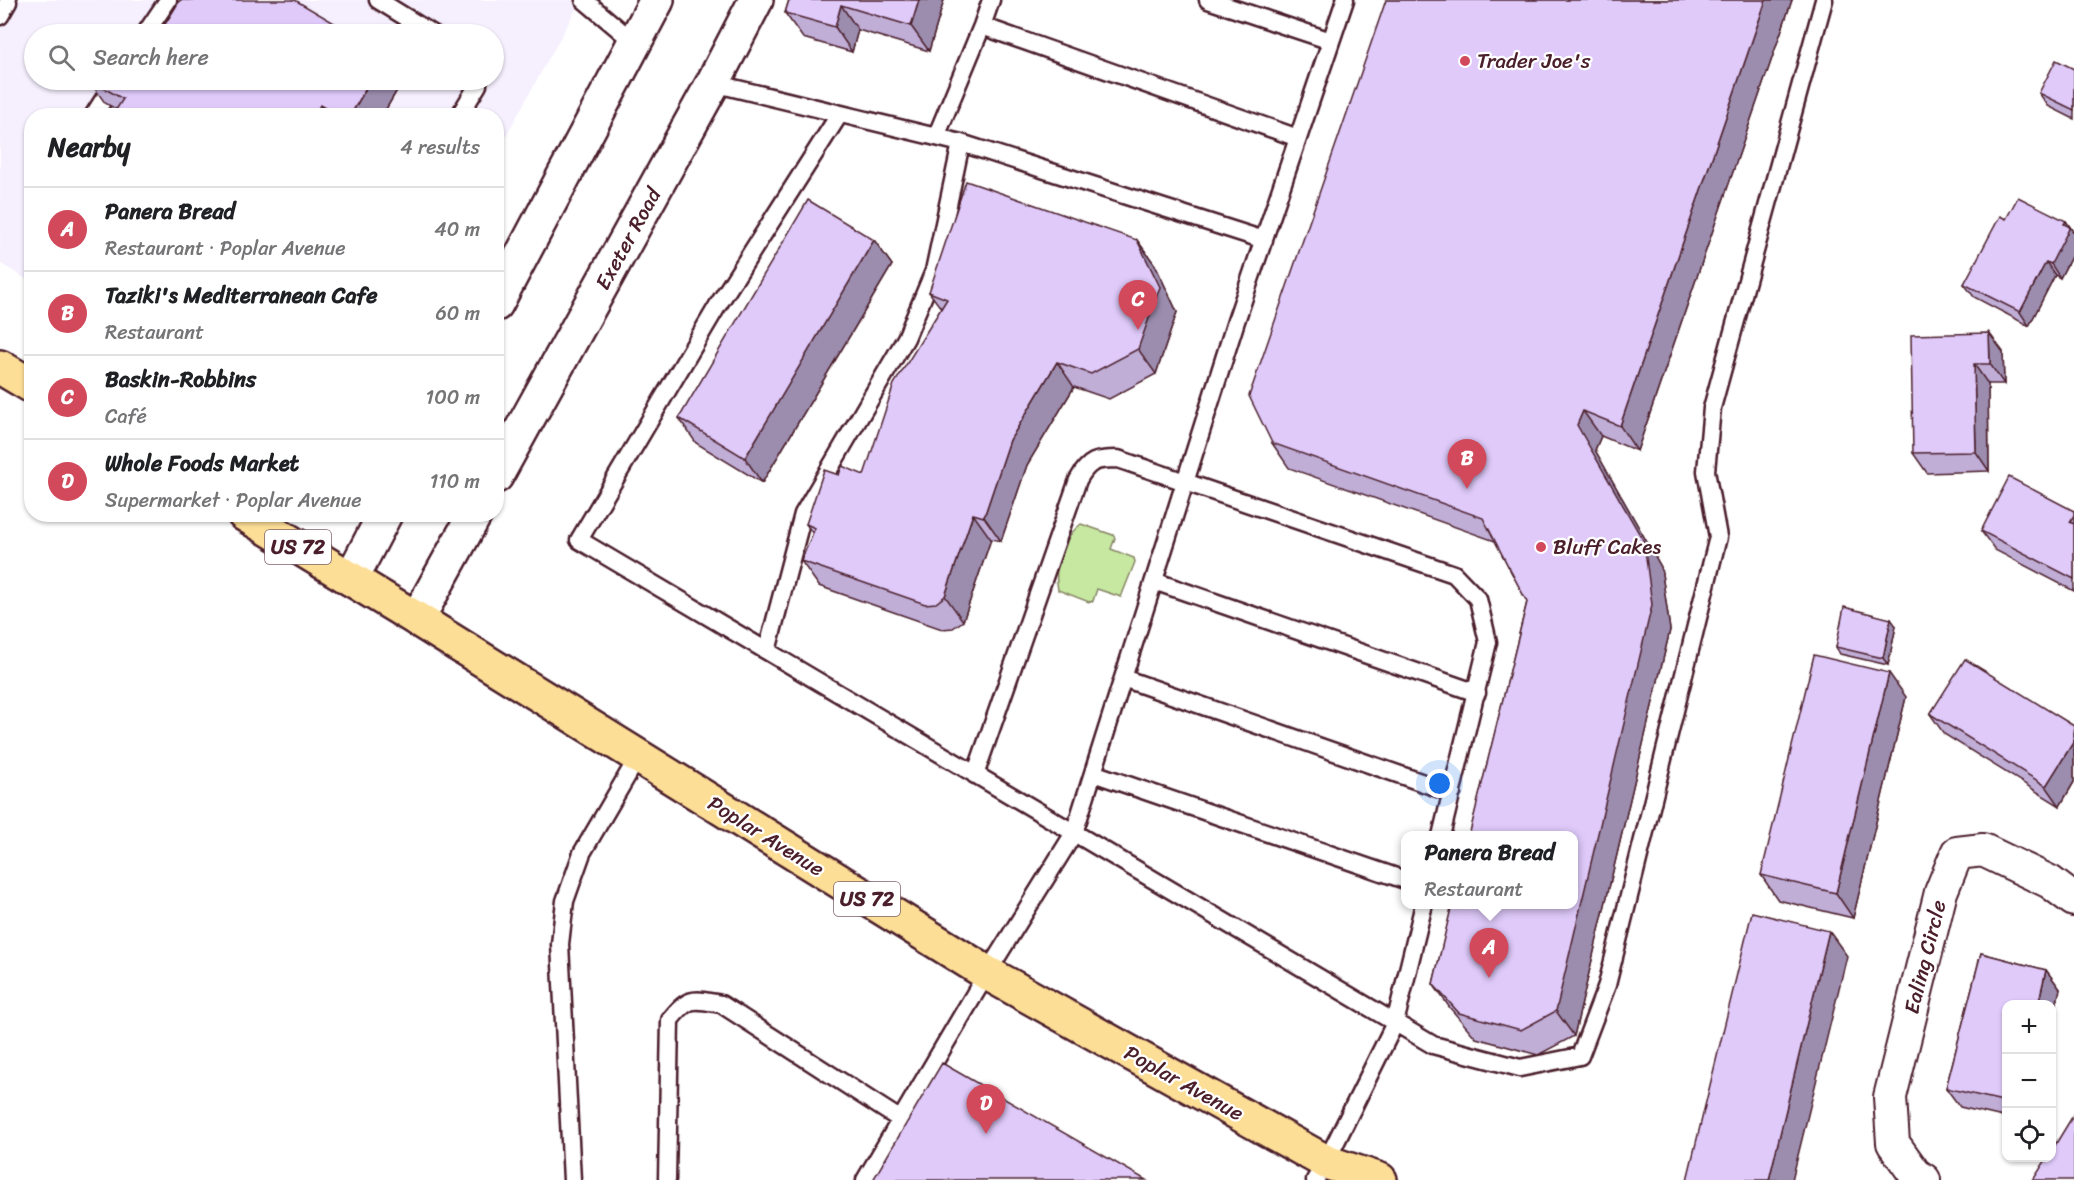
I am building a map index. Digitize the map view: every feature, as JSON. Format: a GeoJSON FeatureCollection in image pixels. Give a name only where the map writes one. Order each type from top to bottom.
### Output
{"type":"FeatureCollection","features":[{"type":"Feature","properties":{"kind":"main road"},"geometry":{"type":"LineString","coordinates":[[0,367],[24,381]]}},
{"type":"Feature","properties":{"kind":"main road","name":"Poplar Avenue"},"geometry":{"type":"LineString","coordinates":[[257,522],[987,972],[1327,1174],[1380,1180]]}},
{"type":"Feature","properties":{"kind":"street"},"geometry":{"type":"LineString","coordinates":[[504,289],[657,0]]}},
{"type":"Feature","properties":{"kind":"street","name":"Exeter Road"},"geometry":{"type":"LineString","coordinates":[[504,462],[713,83],[756,0]]}},
{"type":"Feature","properties":{"kind":"street"},"geometry":{"type":"LineString","coordinates":[[351,579],[382,522]]}},
{"type":"Feature","properties":{"kind":"street"},"geometry":{"type":"LineString","coordinates":[[417,619],[471,522]]}},
{"type":"Feature","properties":{"kind":"street","name":"Ealing Circle"},"geometry":{"type":"LineString","coordinates":[[1924,1180],[1915,1174],[1893,1143],[1890,1098],[1941,892],[1957,853],[1983,850],[2050,882],[2074,900]]}},
{"type":"Feature","properties":{"kind":"lane"},"geometry":{"type":"LineString","coordinates":[[152,24],[168,0]]}},
{"type":"Feature","properties":{"kind":"lane"},"geometry":{"type":"LineString","coordinates":[[378,0],[417,24]]}},
{"type":"Feature","properties":{"kind":"lane"},"geometry":{"type":"LineString","coordinates":[[584,0],[635,43]]}},
{"type":"Feature","properties":{"kind":"lane"},"geometry":{"type":"LineString","coordinates":[[936,137],[982,26],[990,0]]}},
{"type":"Feature","properties":{"kind":"lane"},"geometry":{"type":"LineString","coordinates":[[1208,0],[1331,41]]}},
{"type":"Feature","properties":{"kind":"lane"},"geometry":{"type":"LineString","coordinates":[[865,1180],[987,972],[1074,833],[1185,482],[1345,0]]}},
{"type":"Feature","properties":{"kind":"lane"},"geometry":{"type":"LineString","coordinates":[[839,115],[718,305],[579,540],[1433,1046],[1520,1068],[1580,1056],[1607,985],[1718,537],[1706,471],[1712,408],[1824,0]]}},
{"type":"Feature","properties":{"kind":"lane"},"geometry":{"type":"LineString","coordinates":[[982,26],[1298,138]]}},
{"type":"Feature","properties":{"kind":"lane"},"geometry":{"type":"LineString","coordinates":[[713,83],[961,143],[1264,240]]}},
{"type":"Feature","properties":{"kind":"lane"},"geometry":{"type":"LineString","coordinates":[[98,108],[110,90]]}},
{"type":"Feature","properties":{"kind":"lane"},"geometry":{"type":"LineString","coordinates":[[464,108],[475,90]]}},
{"type":"Feature","properties":{"kind":"lane"},"geometry":{"type":"LineString","coordinates":[[767,651],[803,514],[906,338],[934,271],[961,143]]}},
{"type":"Feature","properties":{"kind":"lane"},"geometry":{"type":"LineString","coordinates":[[975,775],[1078,480],[1086,466],[1099,459],[1118,459],[1454,574],[1478,599],[1488,642],[1443,831]]}},
{"type":"Feature","properties":{"kind":"lane"},"geometry":{"type":"LineString","coordinates":[[1154,581],[1477,693]]}},
{"type":"Feature","properties":{"kind":"lane"},"geometry":{"type":"LineString","coordinates":[[1123,678],[1452,793]]}},
{"type":"Feature","properties":{"kind":"lane"},"geometry":{"type":"LineString","coordinates":[[572,1180],[560,944],[565,901],[582,853],[638,757]]}},
{"type":"Feature","properties":{"kind":"lane"},"geometry":{"type":"LineString","coordinates":[[1093,773],[1401,879]]}},
{"type":"Feature","properties":{"kind":"lane"},"geometry":{"type":"LineString","coordinates":[[1327,1174],[1395,1023],[1423,909]]}},
{"type":"Feature","properties":{"kind":"lane"},"geometry":{"type":"LineString","coordinates":[[667,1180],[670,1020],[682,1005],[697,999],[721,1004],[901,1120]]}},
{"type":"Feature","properties":{"kind":"shaded area"},"geometry":{"type":"Polygon","coordinates":[[[0,0],[581,0],[504,139],[504,108],[24,108],[24,278],[0,263],[0,0]]]}},
{"type":"Feature","properties":{"kind":"green space"},"geometry":{"type":"Polygon","coordinates":[[[1081,524],[1113,535],[1115,538],[1111,549],[1134,558],[1135,562],[1121,597],[1097,589],[1093,601],[1089,602],[1058,590],[1058,563],[1064,545],[1081,524]]]}},
{"type":"Feature","properties":{"kind":"building"},"geometry":{"type":"Polygon","coordinates":[[[180,0],[295,0],[336,24],[165,24],[180,0]]]}},
{"type":"Feature","properties":{"kind":"building"},"geometry":{"type":"Polygon","coordinates":[[[789,0],[919,0],[911,26],[841,5],[835,27],[785,13],[789,0]]]}},
{"type":"Feature","properties":{"kind":"building"},"geometry":{"type":"Polygon","coordinates":[[[1386,0],[1766,0],[1620,426],[1583,411],[1577,425],[1644,542],[1652,605],[1556,1011],[1521,1030],[1459,1013],[1433,984],[1451,909],[1578,909],[1578,831],[1470,831],[1527,602],[1483,518],[1272,443],[1249,396],[1386,0]]]}},
{"type":"Feature","properties":{"kind":"building"},"geometry":{"type":"Polygon","coordinates":[[[2056,60],[2074,69],[2074,110],[2039,93],[2056,60]]]}},
{"type":"Feature","properties":{"kind":"building"},"geometry":{"type":"Polygon","coordinates":[[[107,90],[365,90],[355,108],[325,108],[320,105],[318,108],[117,108],[123,99],[107,90]]]}},
{"type":"Feature","properties":{"kind":"building"},"geometry":{"type":"Polygon","coordinates":[[[966,181],[1137,240],[1160,287],[1138,349],[1091,374],[1057,362],[1010,440],[984,517],[973,514],[945,596],[936,603],[925,604],[801,561],[815,528],[806,524],[824,470],[839,475],[842,466],[864,475],[894,384],[947,299],[929,292],[966,181]]]}},
{"type":"Feature","properties":{"kind":"building"},"geometry":{"type":"Polygon","coordinates":[[[2018,197],[2066,221],[2064,224],[2070,227],[2051,264],[2046,262],[2020,312],[1964,284],[2000,216],[2006,219],[2018,197]]]}},
{"type":"Feature","properties":{"kind":"building"},"geometry":{"type":"Polygon","coordinates":[[[808,200],[874,240],[745,458],[679,418],[808,200]]]}},
{"type":"Feature","properties":{"kind":"building"},"geometry":{"type":"Polygon","coordinates":[[[1989,333],[1990,364],[1974,364],[1976,452],[1913,453],[1911,335],[1989,333]]]}},
{"type":"Feature","properties":{"kind":"building"},"geometry":{"type":"Polygon","coordinates":[[[2009,477],[2074,511],[2070,522],[2074,524],[2074,579],[1981,531],[2009,477]]]}},
{"type":"Feature","properties":{"kind":"building"},"geometry":{"type":"Polygon","coordinates":[[[1844,607],[1891,619],[1883,658],[1836,647],[1844,607]]]}},
{"type":"Feature","properties":{"kind":"building"},"geometry":{"type":"Polygon","coordinates":[[[1814,655],[1889,673],[1836,893],[1761,875],[1814,655]]]}},
{"type":"Feature","properties":{"kind":"building"},"geometry":{"type":"Polygon","coordinates":[[[1965,659],[2074,726],[2074,741],[2046,786],[1930,714],[1965,659]]]}},
{"type":"Feature","properties":{"kind":"building"},"geometry":{"type":"Polygon","coordinates":[[[1752,912],[1829,931],[1769,1180],[1687,1180],[1752,912]]]}},
{"type":"Feature","properties":{"kind":"building"},"geometry":{"type":"Polygon","coordinates":[[[1981,953],[2046,970],[2039,1000],[2002,1000],[2002,1101],[1946,1088],[1981,953]]]}},
{"type":"Feature","properties":{"kind":"building"},"geometry":{"type":"Polygon","coordinates":[[[942,1063],[1146,1180],[873,1180],[942,1063]]]}},
{"type":"Feature","properties":{"kind":"building"},"geometry":{"type":"Polygon","coordinates":[[[2074,1114],[2074,1180],[2033,1180],[2044,1162],[2056,1162],[2056,1143],[2074,1114]]]}},
{"type":"Feature","properties":{"kind":"place","name":"Trader Joe's"},"geometry":{"type":"Point","coordinates":[1465,61]}},
{"type":"Feature","properties":{"kind":"place","name":"Baskin-Robbins"},"geometry":{"type":"Point","coordinates":[1138,330]}},
{"type":"Feature","properties":{"kind":"place","name":"Taziki's Mediterranean Cafe"},"geometry":{"type":"Point","coordinates":[1467,489]}},
{"type":"Feature","properties":{"kind":"place","name":"Bluff Cakes"},"geometry":{"type":"Point","coordinates":[1541,547]}},
{"type":"Feature","properties":{"kind":"place","name":"Panera Bread"},"geometry":{"type":"Point","coordinates":[1489,978]}},
{"type":"Feature","properties":{"kind":"place","name":"Whole Foods Market"},"geometry":{"type":"Point","coordinates":[986,1134]}}]}
